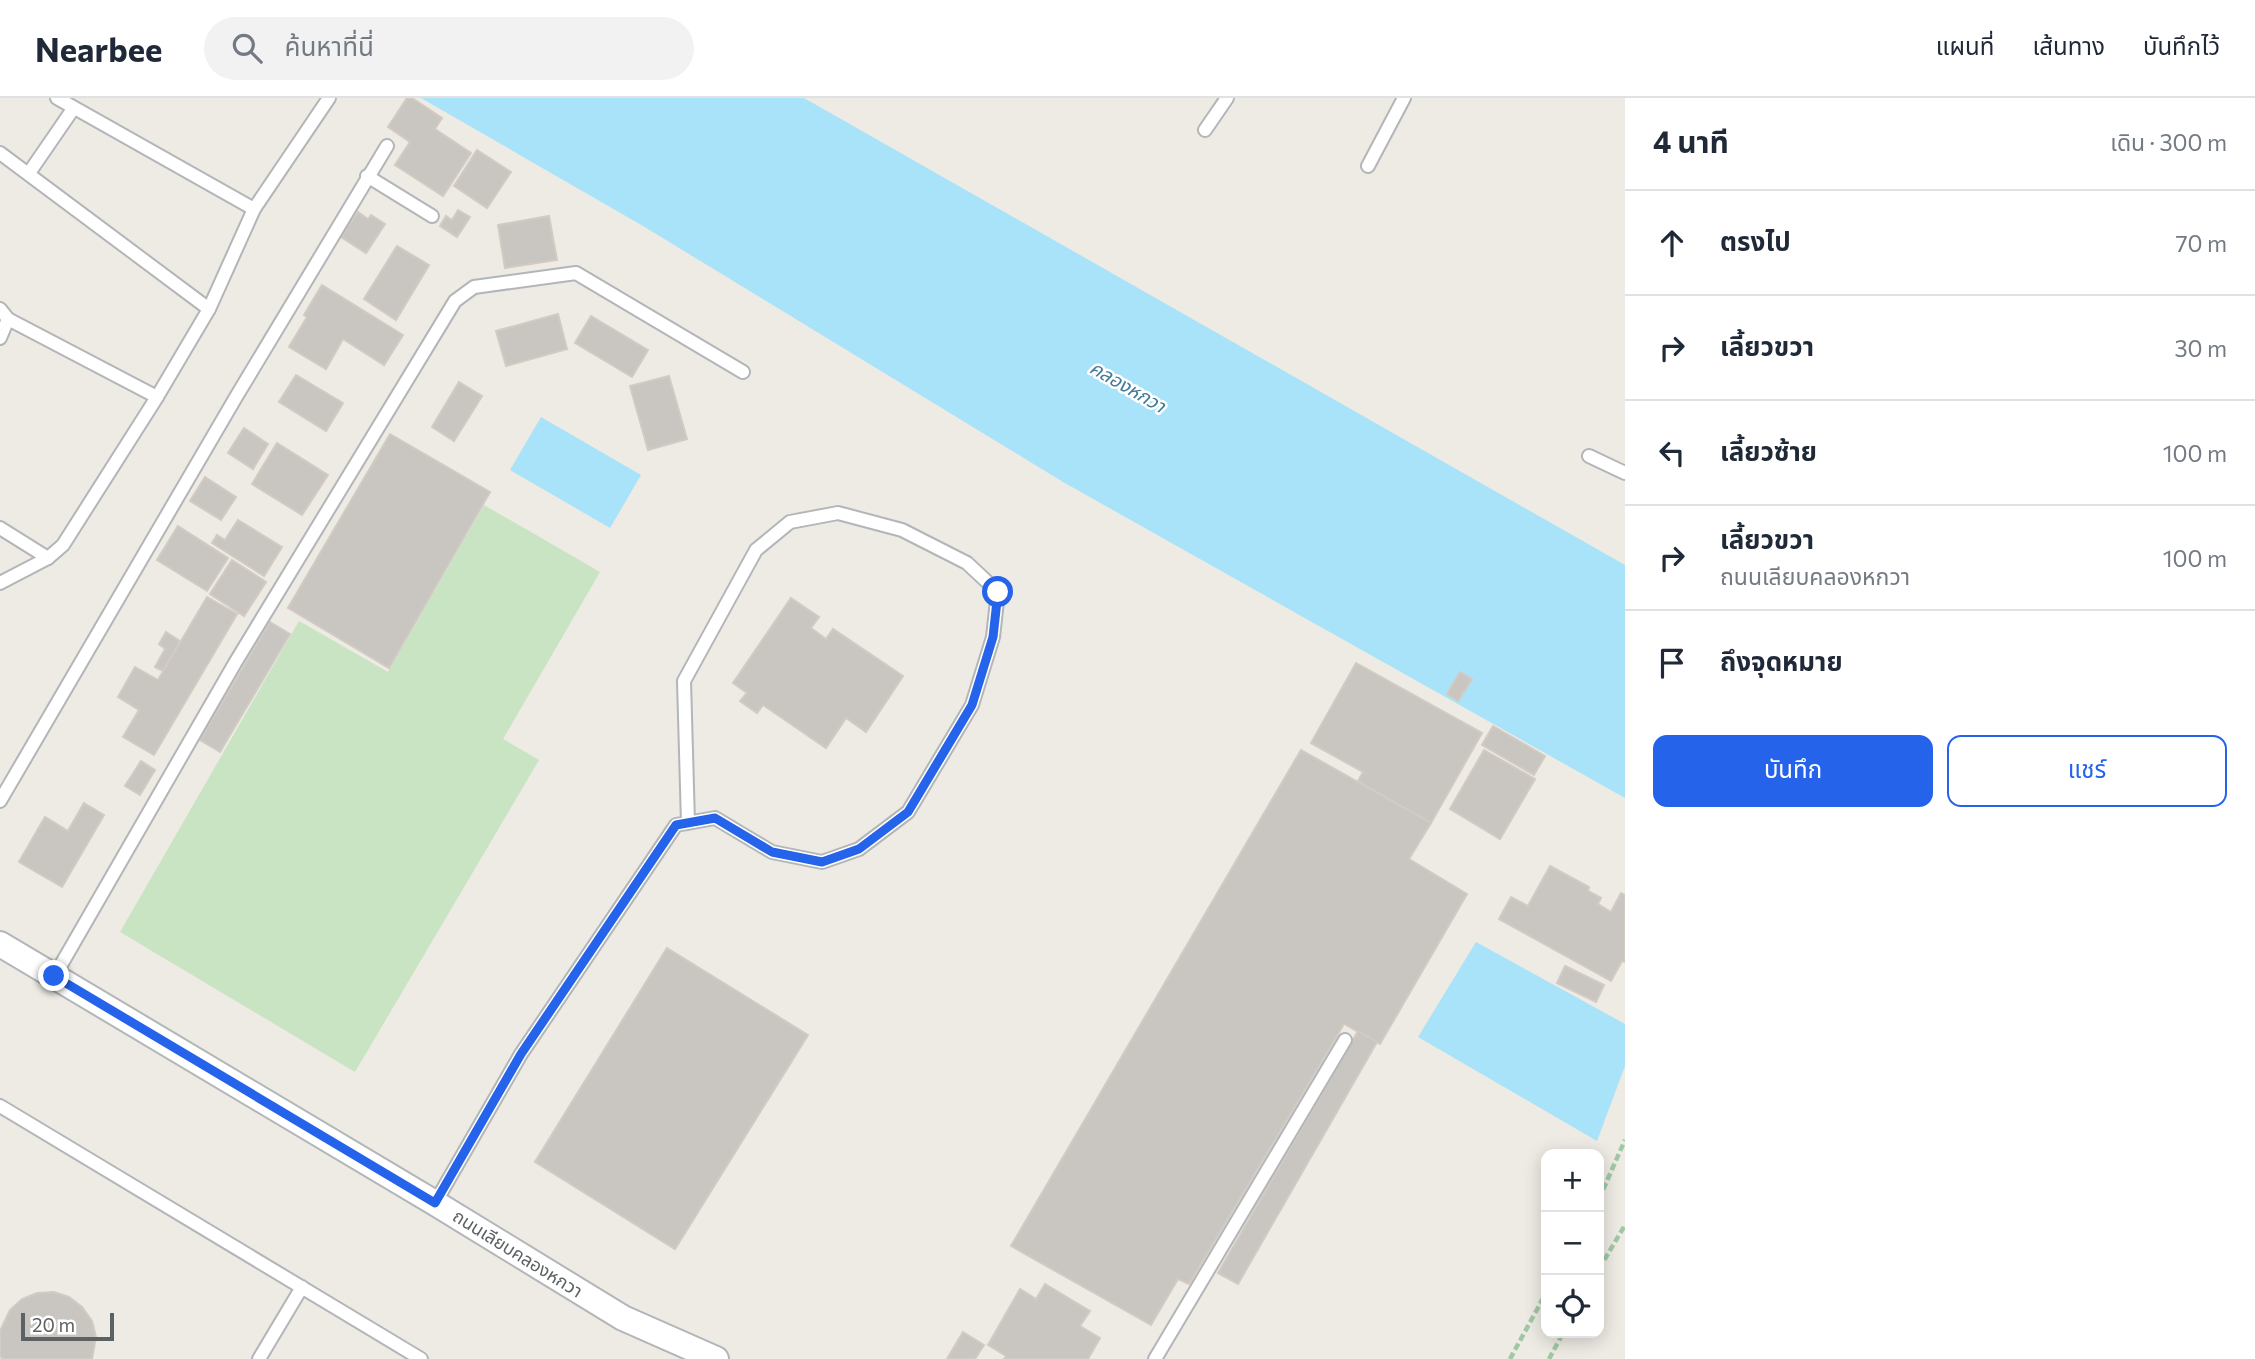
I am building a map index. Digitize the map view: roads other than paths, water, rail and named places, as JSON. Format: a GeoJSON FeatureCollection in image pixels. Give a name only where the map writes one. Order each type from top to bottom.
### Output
{"type":"FeatureCollection","features":[{"type":"Feature","properties":{"kind":"street","name":"ถนนเลียบคลองหกวา"},"geometry":{"type":"LineString","coordinates":[[0,944],[623,1318],[716,1359]]}},
{"type":"Feature","properties":{"kind":"lane"},"geometry":{"type":"LineString","coordinates":[[58,98],[73,109],[254,209]]}},
{"type":"Feature","properties":{"kind":"lane"},"geometry":{"type":"LineString","coordinates":[[0,583],[47,558],[62,545],[158,397],[209,309],[254,209],[329,98]]}},
{"type":"Feature","properties":{"kind":"lane"},"geometry":{"type":"LineString","coordinates":[[1205,131],[1227,98]]}},
{"type":"Feature","properties":{"kind":"lane"},"geometry":{"type":"LineString","coordinates":[[1368,166],[1404,98]]}},
{"type":"Feature","properties":{"kind":"lane"},"geometry":{"type":"LineString","coordinates":[[29,173],[73,109]]}},
{"type":"Feature","properties":{"kind":"lane"},"geometry":{"type":"LineString","coordinates":[[0,801],[387,146]]}},
{"type":"Feature","properties":{"kind":"lane"},"geometry":{"type":"LineString","coordinates":[[0,153],[209,309]]}},
{"type":"Feature","properties":{"kind":"lane"},"geometry":{"type":"LineString","coordinates":[[367,176],[432,216]]}},
{"type":"Feature","properties":{"kind":"lane"},"geometry":{"type":"LineString","coordinates":[[54,976],[235,663],[455,301],[474,287],[576,273],[743,372]]}},
{"type":"Feature","properties":{"kind":"lane"},"geometry":{"type":"LineString","coordinates":[[0,338],[4,314],[158,397]]}},
{"type":"Feature","properties":{"kind":"lane"},"geometry":{"type":"LineString","coordinates":[[1589,456],[1625,473]]}},
{"type":"Feature","properties":{"kind":"lane"},"geometry":{"type":"LineString","coordinates":[[435,1203],[521,1054],[676,825],[688,823],[715,818],[772,852],[822,862],[859,849],[908,812],[972,705],[993,637],[998,592],[967,563],[902,530],[838,513],[790,522],[757,550],[684,681],[688,823]]}},
{"type":"Feature","properties":{"kind":"lane"},"geometry":{"type":"LineString","coordinates":[[0,528],[47,558]]}},
{"type":"Feature","properties":{"kind":"lane"},"geometry":{"type":"LineString","coordinates":[[1155,1359],[1345,1040]]}},
{"type":"Feature","properties":{"kind":"lane"},"geometry":{"type":"LineString","coordinates":[[0,1106],[421,1359]]}},
{"type":"Feature","properties":{"kind":"lane"},"geometry":{"type":"LineString","coordinates":[[259,1359],[302,1287]]}},
{"type":"Feature","properties":{"kind":"water","name":"คลองหกวา"},"geometry":{"type":"Polygon","coordinates":[[[421,98],[804,98],[1625,565],[1625,798],[1063,482],[643,226],[421,98]]]}},
{"type":"Feature","properties":{"kind":"water"},"geometry":{"type":"Polygon","coordinates":[[[541,417],[641,475],[610,528],[510,470],[541,417]]]}},
{"type":"Feature","properties":{"kind":"water"},"geometry":{"type":"Polygon","coordinates":[[[1476,942],[1625,1024],[1625,1066],[1597,1141],[1418,1037],[1476,942]]]}}]}
